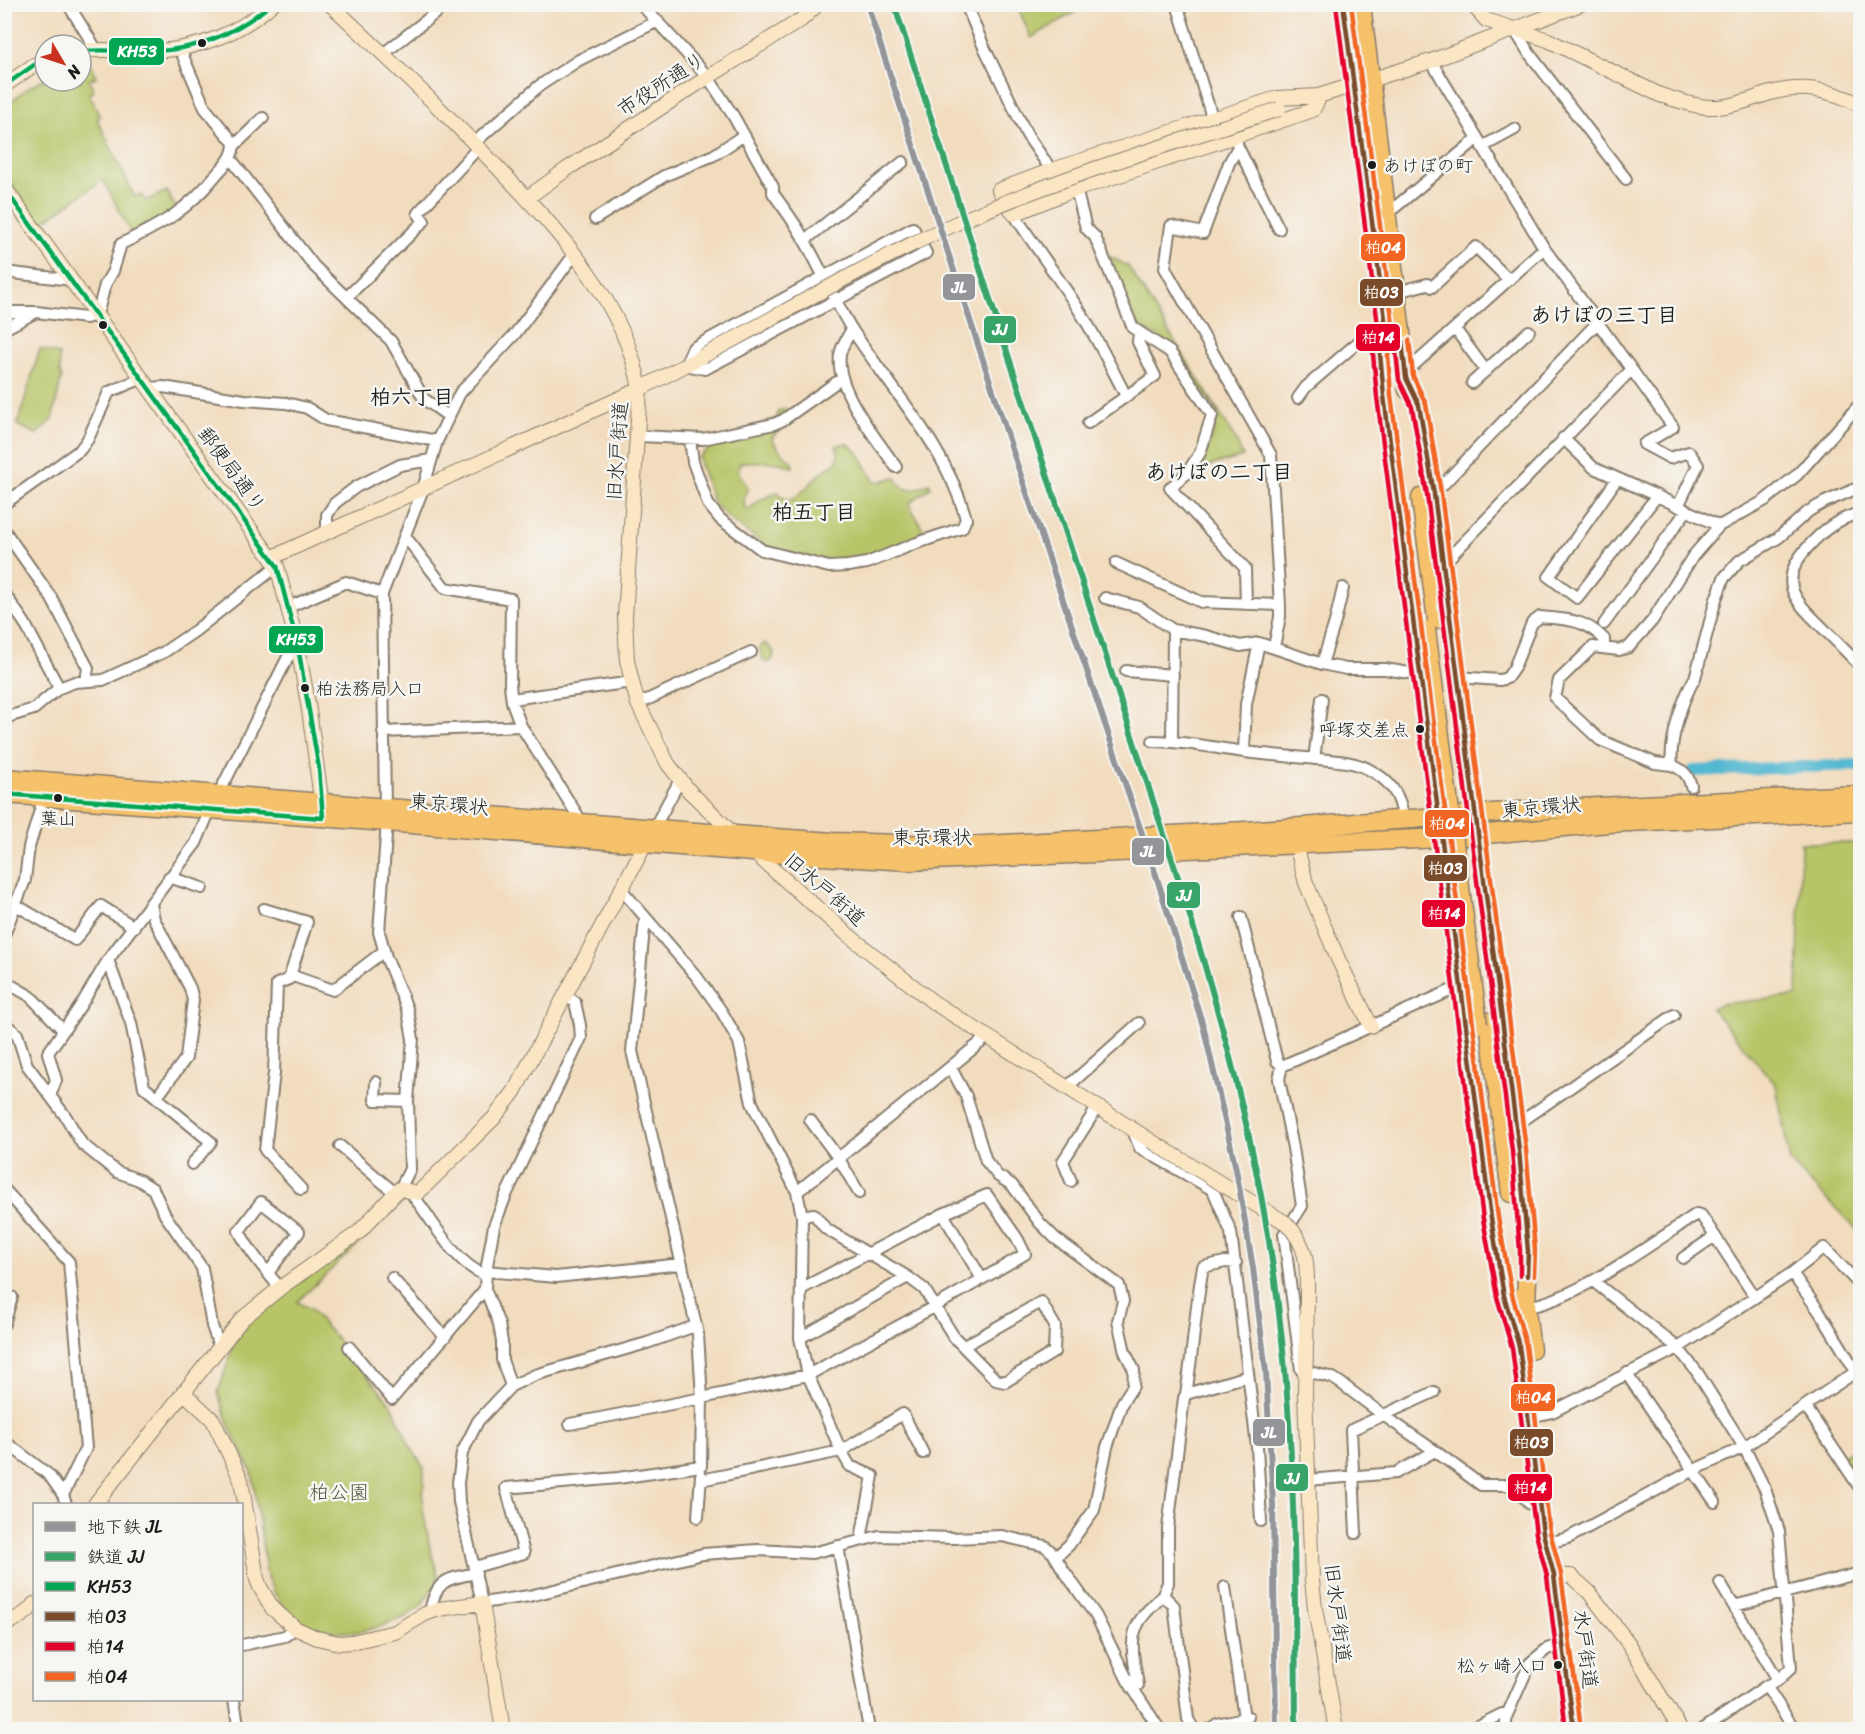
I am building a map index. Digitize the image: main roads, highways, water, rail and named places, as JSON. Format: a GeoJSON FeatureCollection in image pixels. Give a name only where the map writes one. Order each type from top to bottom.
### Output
{"type":"FeatureCollection","features":[{"type":"Feature","properties":{"kind":"highway","name":"水戸街道"},"geometry":{"type":"LineString","coordinates":[[1343,4],[1362,82],[1388,214],[1432,629]]}},
{"type":"Feature","properties":{"kind":"highway","name":"水戸街道"},"geometry":{"type":"LineString","coordinates":[[1361,4],[1362,82],[1386,326],[1432,629],[1483,1023],[1539,1503],[1543,1533],[1554,1575],[1574,1730]]}},
{"type":"Feature","properties":{"kind":"highway"},"geometry":{"type":"LineString","coordinates":[[1386,326],[1380,354],[1384,396],[1420,675],[1495,1240],[1510,1320],[1519,1346]]}},
{"type":"Feature","properties":{"kind":"highway"},"geometry":{"type":"LineString","coordinates":[[1406,376],[1419,405],[1434,494],[1516,1123],[1528,1251],[1526,1307]]}},
{"type":"Feature","properties":{"kind":"highway","name":"東京環状"},"geometry":{"type":"LineString","coordinates":[[4,778],[215,802],[649,836],[735,835],[833,842],[967,846],[1127,845]]}},
{"type":"Feature","properties":{"kind":"highway","name":"東京環状"},"geometry":{"type":"LineString","coordinates":[[4,794],[215,802]]}},
{"type":"Feature","properties":{"kind":"highway","name":"東京環状"},"geometry":{"type":"LineString","coordinates":[[1298,836],[1403,819],[1860,795]]}},
{"type":"Feature","properties":{"kind":"highway","name":"東京環状"},"geometry":{"type":"LineString","coordinates":[[386,815],[583,824],[753,852],[910,861],[1127,845],[1298,836],[1442,838],[1609,823],[1860,811]]}},
{"type":"Feature","properties":{"kind":"highway","name":"水戸街道"},"geometry":{"type":"LineString","coordinates":[[1483,1023],[1526,1307],[1556,1540],[1554,1575]]}},
{"type":"Feature","properties":{"kind":"waterway"},"geometry":{"type":"LineString","coordinates":[[1693,771],[1860,765]]}},
{"type":"Feature","properties":{"kind":"metro line","name":"JL"},"geometry":{"type":"LineString","coordinates":[[867,4],[1014,455],[1156,875],[1204,1029],[1236,1169],[1253,1268],[1266,1372],[1273,1504],[1276,1730]]}},
{"type":"Feature","properties":{"kind":"rail line","name":"JJ"},"geometry":{"type":"LineString","coordinates":[[894,4],[1182,890],[1214,997],[1242,1104],[1273,1267],[1285,1373],[1294,1526],[1296,1730]]}},
{"type":"Feature","properties":{"kind":"place","name":"あけぼの町"},"geometry":{"type":"Point","coordinates":[1372,165]}},
{"type":"Feature","properties":{"kind":"place","name":"柏法務局入口"},"geometry":{"type":"Point","coordinates":[305,688]}},
{"type":"Feature","properties":{"kind":"place","name":"呼塚交差点"},"geometry":{"type":"Point","coordinates":[1420,729]}},
{"type":"Feature","properties":{"kind":"place","name":"葉山"},"geometry":{"type":"Point","coordinates":[58,798]}},
{"type":"Feature","properties":{"kind":"place","name":"松ヶ崎入口"},"geometry":{"type":"Point","coordinates":[1558,1665]}},
{"type":"Feature","properties":{"kind":"district","name":"あけぼの三丁目"},"geometry":{"type":"Point","coordinates":[1604,315]}},
{"type":"Feature","properties":{"kind":"district","name":"柏六丁目"},"geometry":{"type":"Point","coordinates":[412,397]}},
{"type":"Feature","properties":{"kind":"district","name":"あけぼの二丁目"},"geometry":{"type":"Point","coordinates":[1219,472]}},
{"type":"Feature","properties":{"kind":"district","name":"柏五丁目"},"geometry":{"type":"Point","coordinates":[814,512]}},
{"type":"Feature","properties":{"kind":"park label","name":"柏公園"},"geometry":{"type":"Point","coordinates":[339,1492]}}]}
